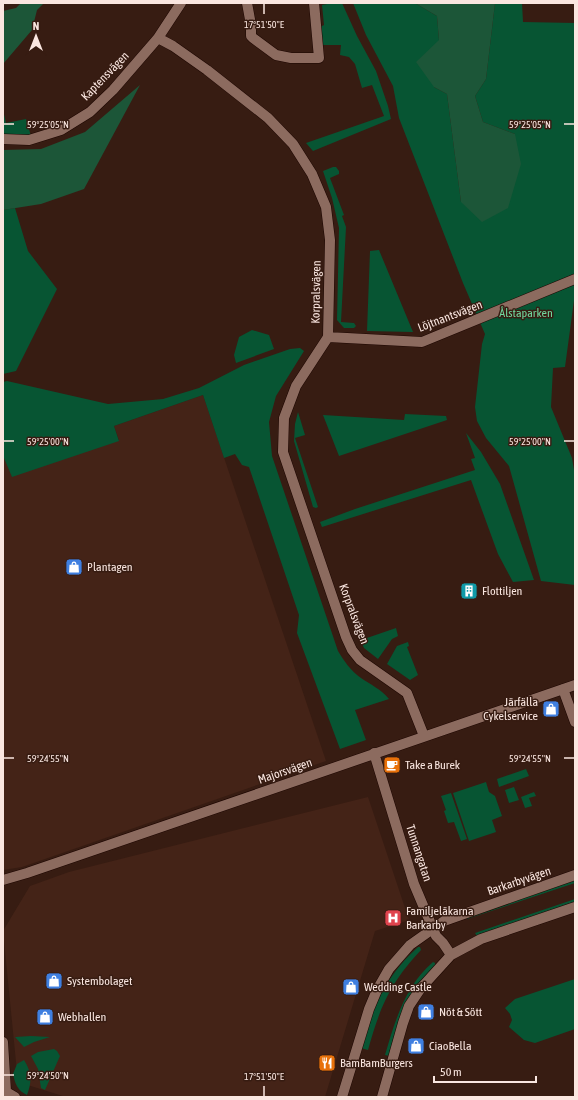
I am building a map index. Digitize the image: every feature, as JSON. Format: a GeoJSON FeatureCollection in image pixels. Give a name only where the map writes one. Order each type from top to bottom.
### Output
{"type":"FeatureCollection","features":[{"type":"Feature","properties":{"kind":"street","name":"Kaptensvägen"},"geometry":{"type":"LineString","coordinates":[[3,140],[29,140],[61,130],[90,112],[113,90],[158,38],[181,3]]}},
{"type":"Feature","properties":{"kind":"street"},"geometry":{"type":"LineString","coordinates":[[247,3],[251,25],[251,36],[253,38],[276,55],[291,58],[319,58],[314,3]]}},
{"type":"Feature","properties":{"kind":"street","name":"Korpralsvägen"},"geometry":{"type":"LineString","coordinates":[[158,38],[173,46],[201,66],[268,118],[293,144],[312,174],[326,206],[330,240],[328,337],[296,386],[284,418],[283,452],[346,637],[352,650],[360,660],[407,693],[424,736]]}},
{"type":"Feature","properties":{"kind":"street","name":"Löjtnantsvägen"},"geometry":{"type":"LineString","coordinates":[[328,337],[422,342],[575,279]]}},
{"type":"Feature","properties":{"kind":"street","name":"Majorsvägen"},"geometry":{"type":"LineString","coordinates":[[3,880],[189,818],[575,685]]}},
{"type":"Feature","properties":{"kind":"street"},"geometry":{"type":"LineString","coordinates":[[563,689],[575,722]]}},
{"type":"Feature","properties":{"kind":"street","name":"Tunnangatan"},"geometry":{"type":"LineString","coordinates":[[374,753],[414,884],[436,936],[451,955]]}},
{"type":"Feature","properties":{"kind":"street","name":"Barkarbyvägen"},"geometry":{"type":"LineString","coordinates":[[342,1097],[369,1009],[383,977],[410,945],[444,921],[575,875]]}},
{"type":"Feature","properties":{"kind":"street"},"geometry":{"type":"LineString","coordinates":[[382,1097],[409,1006],[421,988],[451,955],[481,939],[575,907]]}},
{"type":"Feature","properties":{"kind":"street"},"geometry":{"type":"LineString","coordinates":[[3,1042],[4,1090],[16,1097]]}},
{"type":"Feature","properties":{"kind":"shaded area"},"geometry":{"type":"Polygon","coordinates":[[[203,395],[326,761],[22,867],[3,870],[3,451],[119,440],[114,426],[203,395]]]}},
{"type":"Feature","properties":{"kind":"shaded area"},"geometry":{"type":"Polygon","coordinates":[[[368,797],[409,920],[375,931],[325,1097],[66,1097],[18,1082],[3,931],[30,886],[69,872],[368,797]]]}},
{"type":"Feature","properties":{"kind":"green space"},"geometry":{"type":"Polygon","coordinates":[[[21,3],[44,3],[37,10],[32,30],[3,64],[3,11],[16,8],[21,3]]]}},
{"type":"Feature","properties":{"kind":"green space"},"geometry":{"type":"Polygon","coordinates":[[[328,3],[342,3],[357,36],[376,71],[391,119],[313,151],[306,143],[384,116],[372,85],[362,88],[355,64],[349,57],[340,55],[341,45],[322,45],[320,27],[324,25],[322,5],[328,3]]]}},
{"type":"Feature","properties":{"kind":"green space","name":"Ålstaparken"},"geometry":{"type":"Polygon","coordinates":[[[353,3],[415,3],[437,16],[439,40],[434,87],[447,94],[461,202],[515,134],[483,122],[475,96],[486,79],[495,3],[522,3],[523,22],[575,23],[575,293],[565,367],[553,368],[551,407],[572,458],[575,476],[575,585],[541,581],[509,466],[486,438],[477,421],[475,407],[482,344],[485,334],[463,283],[399,118],[393,86],[366,35],[353,3]]]}},
{"type":"Feature","properties":{"kind":"green space"},"geometry":{"type":"Polygon","coordinates":[[[415,3],[495,3],[486,79],[475,96],[483,122],[515,134],[521,164],[508,208],[482,222],[461,202],[447,94],[434,87],[416,62],[439,40],[437,16],[415,3]]]}},
{"type":"Feature","properties":{"kind":"green space"},"geometry":{"type":"Polygon","coordinates":[[[140,85],[84,189],[41,204],[3,210],[3,150],[41,149],[85,132],[140,85]]]}},
{"type":"Feature","properties":{"kind":"green space"},"geometry":{"type":"Polygon","coordinates":[[[3,110],[6,123],[26,119],[31,136],[3,138],[3,110]]]}},
{"type":"Feature","properties":{"kind":"green space"},"geometry":{"type":"Polygon","coordinates":[[[336,167],[339,174],[330,178],[344,215],[342,216],[346,227],[341,322],[354,323],[356,326],[354,328],[344,328],[337,320],[339,228],[332,198],[323,171],[336,167]]]}},
{"type":"Feature","properties":{"kind":"green space"},"geometry":{"type":"Polygon","coordinates":[[[15,208],[28,251],[57,289],[16,371],[3,374],[3,210],[15,208]]]}},
{"type":"Feature","properties":{"kind":"green space"},"geometry":{"type":"Polygon","coordinates":[[[379,250],[413,332],[367,331],[370,251],[379,250]]]}},
{"type":"Feature","properties":{"kind":"green space"},"geometry":{"type":"Polygon","coordinates":[[[252,330],[269,335],[274,349],[236,363],[234,355],[239,337],[252,330]]]}},
{"type":"Feature","properties":{"kind":"green space"},"geometry":{"type":"Polygon","coordinates":[[[300,348],[304,351],[276,396],[269,422],[272,456],[338,651],[354,672],[389,699],[355,710],[366,740],[340,749],[297,633],[299,615],[249,467],[242,465],[235,454],[224,458],[203,395],[114,426],[119,441],[12,477],[3,458],[3,382],[7,381],[108,404],[163,399],[199,388],[244,365],[290,349],[300,348]]]}},
{"type":"Feature","properties":{"kind":"green space"},"geometry":{"type":"Polygon","coordinates":[[[298,412],[305,435],[295,438],[318,507],[316,508],[313,507],[294,441],[295,424],[298,412]]]}},
{"type":"Feature","properties":{"kind":"green space"},"geometry":{"type":"Polygon","coordinates":[[[405,414],[446,416],[447,420],[339,456],[323,415],[404,420],[405,414]]]}},
{"type":"Feature","properties":{"kind":"green space"},"geometry":{"type":"Polygon","coordinates":[[[466,433],[481,452],[500,484],[534,580],[513,582],[498,554],[471,480],[322,527],[320,522],[475,470],[471,459],[475,458],[466,433]]]}},
{"type":"Feature","properties":{"kind":"green space"},"geometry":{"type":"Polygon","coordinates":[[[396,628],[398,636],[392,639],[378,659],[364,648],[358,635],[362,633],[364,639],[396,628]]]}},
{"type":"Feature","properties":{"kind":"green space"},"geometry":{"type":"Polygon","coordinates":[[[408,642],[409,646],[407,647],[418,675],[410,680],[387,664],[397,646],[408,642]]]}},
{"type":"Feature","properties":{"kind":"green space"},"geometry":{"type":"Polygon","coordinates":[[[526,769],[529,776],[499,787],[497,779],[526,769]]]}},
{"type":"Feature","properties":{"kind":"green space"},"geometry":{"type":"Polygon","coordinates":[[[486,782],[489,792],[495,796],[502,816],[492,820],[496,832],[469,841],[453,793],[486,782]]]}},
{"type":"Feature","properties":{"kind":"green space"},"geometry":{"type":"Polygon","coordinates":[[[514,787],[519,800],[509,803],[505,790],[514,787]]]}},
{"type":"Feature","properties":{"kind":"green space"},"geometry":{"type":"Polygon","coordinates":[[[534,792],[536,796],[529,798],[532,806],[525,808],[521,797],[534,792]]]}},
{"type":"Feature","properties":{"kind":"green space"},"geometry":{"type":"Polygon","coordinates":[[[451,793],[467,839],[461,841],[454,822],[448,823],[444,811],[446,810],[441,796],[451,793]]]}},
{"type":"Feature","properties":{"kind":"green space"},"geometry":{"type":"Polygon","coordinates":[[[575,880],[575,883],[467,919],[465,917],[575,880]]]}},
{"type":"Feature","properties":{"kind":"green space"},"geometry":{"type":"Polygon","coordinates":[[[575,899],[575,902],[477,936],[475,933],[575,899]]]}},
{"type":"Feature","properties":{"kind":"green space"},"geometry":{"type":"Polygon","coordinates":[[[418,947],[420,947],[421,950],[401,974],[387,996],[368,1050],[361,1048],[376,1006],[388,982],[396,970],[418,947]]]}},
{"type":"Feature","properties":{"kind":"green space"},"geometry":{"type":"Polygon","coordinates":[[[433,962],[435,963],[435,966],[426,976],[390,1056],[385,1055],[397,1017],[408,993],[423,971],[433,962]]]}},
{"type":"Feature","properties":{"kind":"green space"},"geometry":{"type":"Polygon","coordinates":[[[575,979],[575,1029],[535,1043],[524,1040],[509,1027],[512,1020],[510,1014],[505,1008],[515,999],[575,979]]]}},
{"type":"Feature","properties":{"kind":"green space"},"geometry":{"type":"Polygon","coordinates":[[[15,1037],[50,1037],[24,1047],[15,1037]]]}},
{"type":"Feature","properties":{"kind":"green space"},"geometry":{"type":"Polygon","coordinates":[[[54,1049],[60,1056],[45,1090],[41,1088],[38,1069],[31,1056],[38,1052],[54,1049]]]}},
{"type":"Feature","properties":{"kind":"green space"},"geometry":{"type":"Polygon","coordinates":[[[24,1060],[30,1073],[30,1086],[27,1095],[17,1087],[13,1074],[17,1064],[24,1060]]]}},
{"type":"Feature","properties":{"kind":"place","name":"Plantagen"},"geometry":{"type":"Point","coordinates":[74,567]}},
{"type":"Feature","properties":{"kind":"place","name":"Flottiljen"},"geometry":{"type":"Point","coordinates":[469,591]}},
{"type":"Feature","properties":{"kind":"place","name":"Järfälla Cykelservice"},"geometry":{"type":"Point","coordinates":[551,709]}},
{"type":"Feature","properties":{"kind":"place","name":"Take a Burek"},"geometry":{"type":"Point","coordinates":[392,765]}},
{"type":"Feature","properties":{"kind":"place","name":"Familjeläkarna Barkarby"},"geometry":{"type":"Point","coordinates":[393,918]}},
{"type":"Feature","properties":{"kind":"place","name":"Systembolaget"},"geometry":{"type":"Point","coordinates":[54,981]}},
{"type":"Feature","properties":{"kind":"place","name":"Wedding Castle"},"geometry":{"type":"Point","coordinates":[351,987]}},
{"type":"Feature","properties":{"kind":"place","name":"Nöt & Sött"},"geometry":{"type":"Point","coordinates":[426,1012]}},
{"type":"Feature","properties":{"kind":"place","name":"Webhallen"},"geometry":{"type":"Point","coordinates":[45,1017]}},
{"type":"Feature","properties":{"kind":"place","name":"CiaoBella"},"geometry":{"type":"Point","coordinates":[416,1046]}},
{"type":"Feature","properties":{"kind":"place","name":"BamBamBurgers"},"geometry":{"type":"Point","coordinates":[327,1063]}}]}
